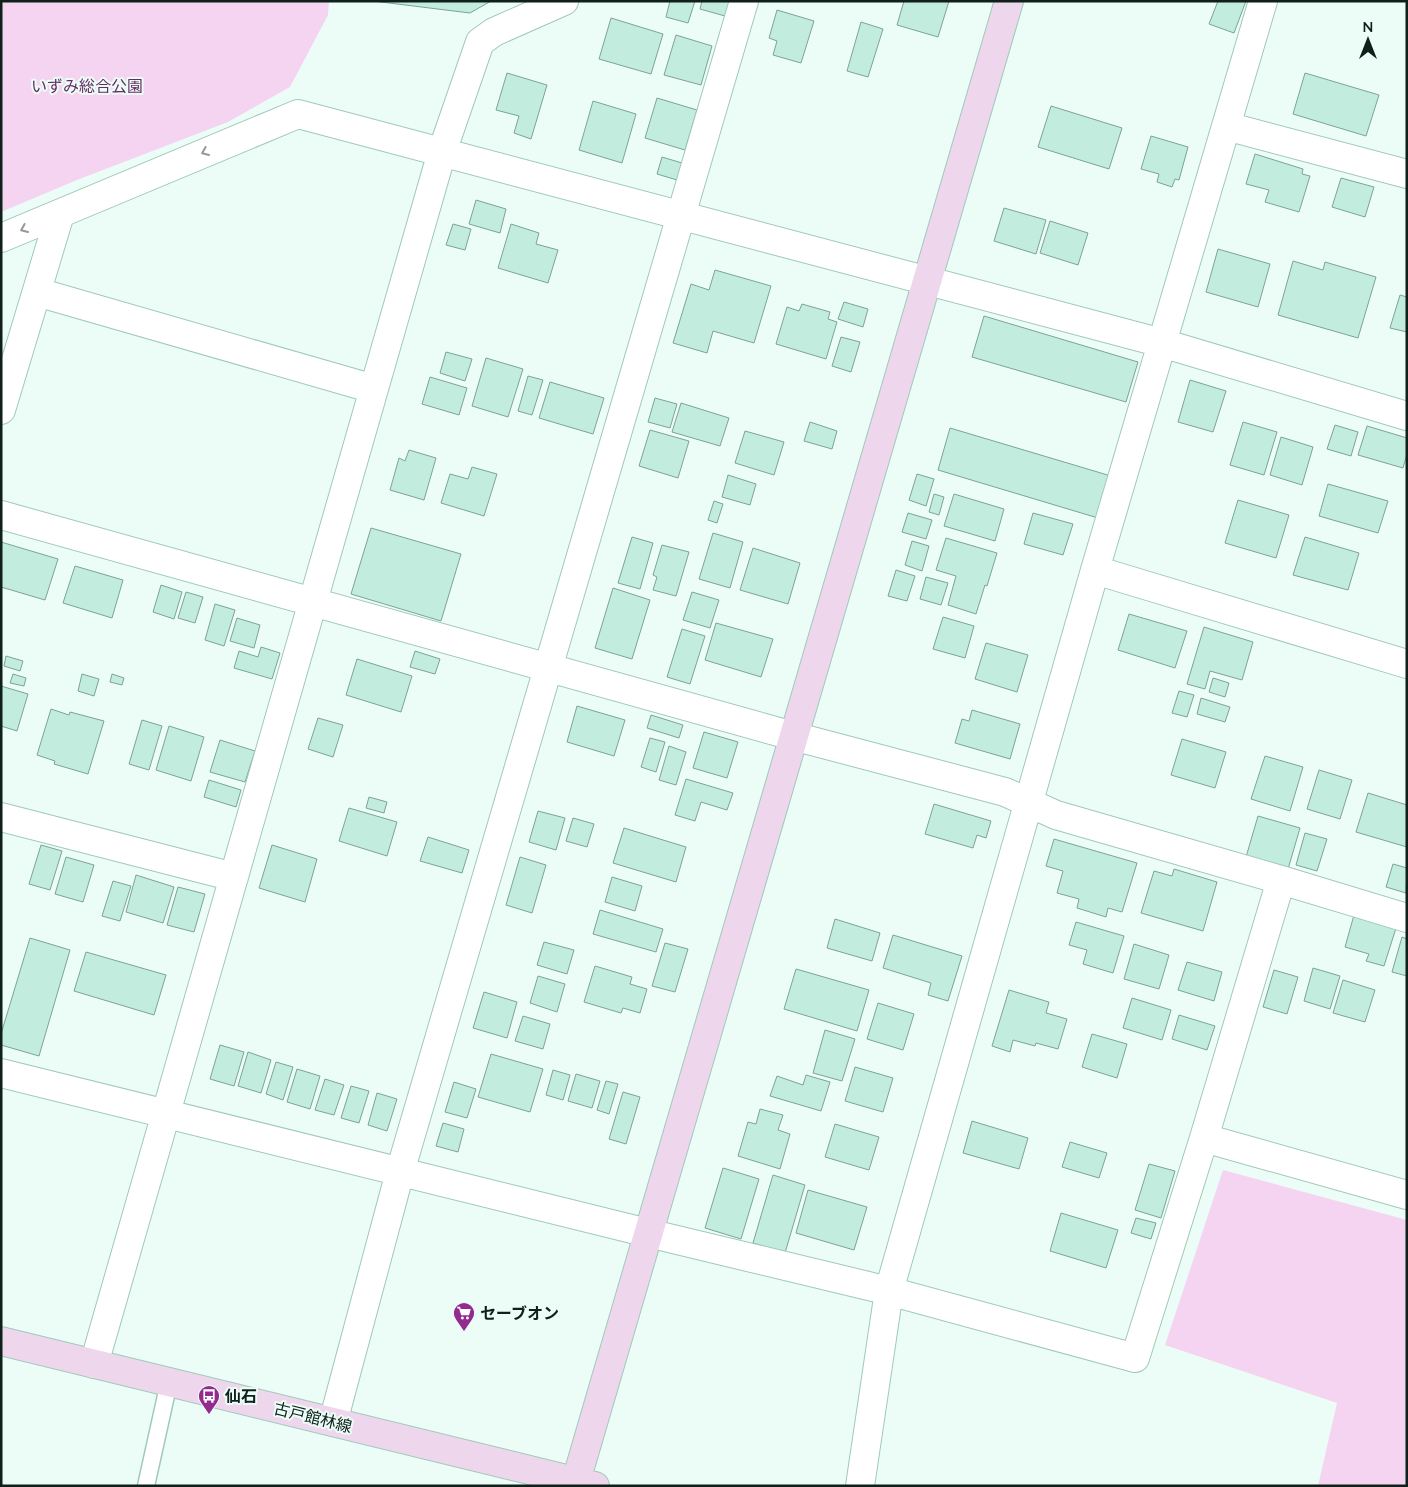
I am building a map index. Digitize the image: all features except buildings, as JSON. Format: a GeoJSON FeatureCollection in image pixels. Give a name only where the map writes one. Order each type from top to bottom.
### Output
{"type":"FeatureCollection","features":[{"type":"Feature","properties":{"kind":"street"},"geometry":{"type":"LineString","coordinates":[[94,1364],[442,152],[480,42],[494,32],[564,1]]}},
{"type":"Feature","properties":{"kind":"street"},"geometry":{"type":"LineString","coordinates":[[332,1422],[400,1172],[744,1]]}},
{"type":"Feature","properties":{"kind":"street"},"geometry":{"type":"LineString","coordinates":[[582,1484],[648,1233],[1009,1]]}},
{"type":"Feature","properties":{"kind":"street"},"geometry":{"type":"LineString","coordinates":[[860,1486],[889,1291],[1095,570],[1263,1]]}},
{"type":"Feature","properties":{"kind":"street"},"geometry":{"type":"LineString","coordinates":[[1,238],[298,114],[1162,343],[1407,416]]}},
{"type":"Feature","properties":{"kind":"street"},"geometry":{"type":"LineString","coordinates":[[1226,126],[1407,174]]}},
{"type":"Feature","properties":{"kind":"street"},"geometry":{"type":"LineString","coordinates":[[1,410],[60,214]]}},
{"type":"Feature","properties":{"kind":"street"},"geometry":{"type":"LineString","coordinates":[[36,292],[374,389]]}},
{"type":"Feature","properties":{"kind":"street"},"geometry":{"type":"LineString","coordinates":[[1,515],[793,736],[1005,792],[1056,815],[1407,918]]}},
{"type":"Feature","properties":{"kind":"street"},"geometry":{"type":"LineString","coordinates":[[1095,570],[1407,664]]}},
{"type":"Feature","properties":{"kind":"street"},"geometry":{"type":"LineString","coordinates":[[1,816],[234,877]]}},
{"type":"Feature","properties":{"kind":"street"},"geometry":{"type":"LineString","coordinates":[[1,1072],[400,1172],[889,1291],[1135,1358],[1204,1138],[1281,880]]}},
{"type":"Feature","properties":{"kind":"street"},"geometry":{"type":"LineString","coordinates":[[1204,1138],[1407,1195]]}},
{"type":"Feature","properties":{"kind":"street","name":"古戸館林線"},"geometry":{"type":"LineString","coordinates":[[1,1341],[582,1484]]}},
{"type":"Feature","properties":{"kind":"lane"},"geometry":{"type":"LineString","coordinates":[[146,1486],[170,1382]]}},
{"type":"Feature","properties":{"kind":"green space","name":"いずみ総合公園"},"geometry":{"type":"Polygon","coordinates":[[[1,1],[329,1],[328,15],[290,87],[228,122],[77,180],[1,212],[1,1]]]}},
{"type":"Feature","properties":{"kind":"green space"},"geometry":{"type":"Polygon","coordinates":[[[1223,1170],[1407,1220],[1407,1486],[1318,1486],[1337,1403],[1165,1345],[1223,1170]]]}},
{"type":"Feature","properties":{"kind":"place","name":"セーブオン"},"geometry":{"type":"Point","coordinates":[464,1332]}},
{"type":"Feature","properties":{"kind":"place","name":"仙石"},"geometry":{"type":"Point","coordinates":[209,1415]}}]}
